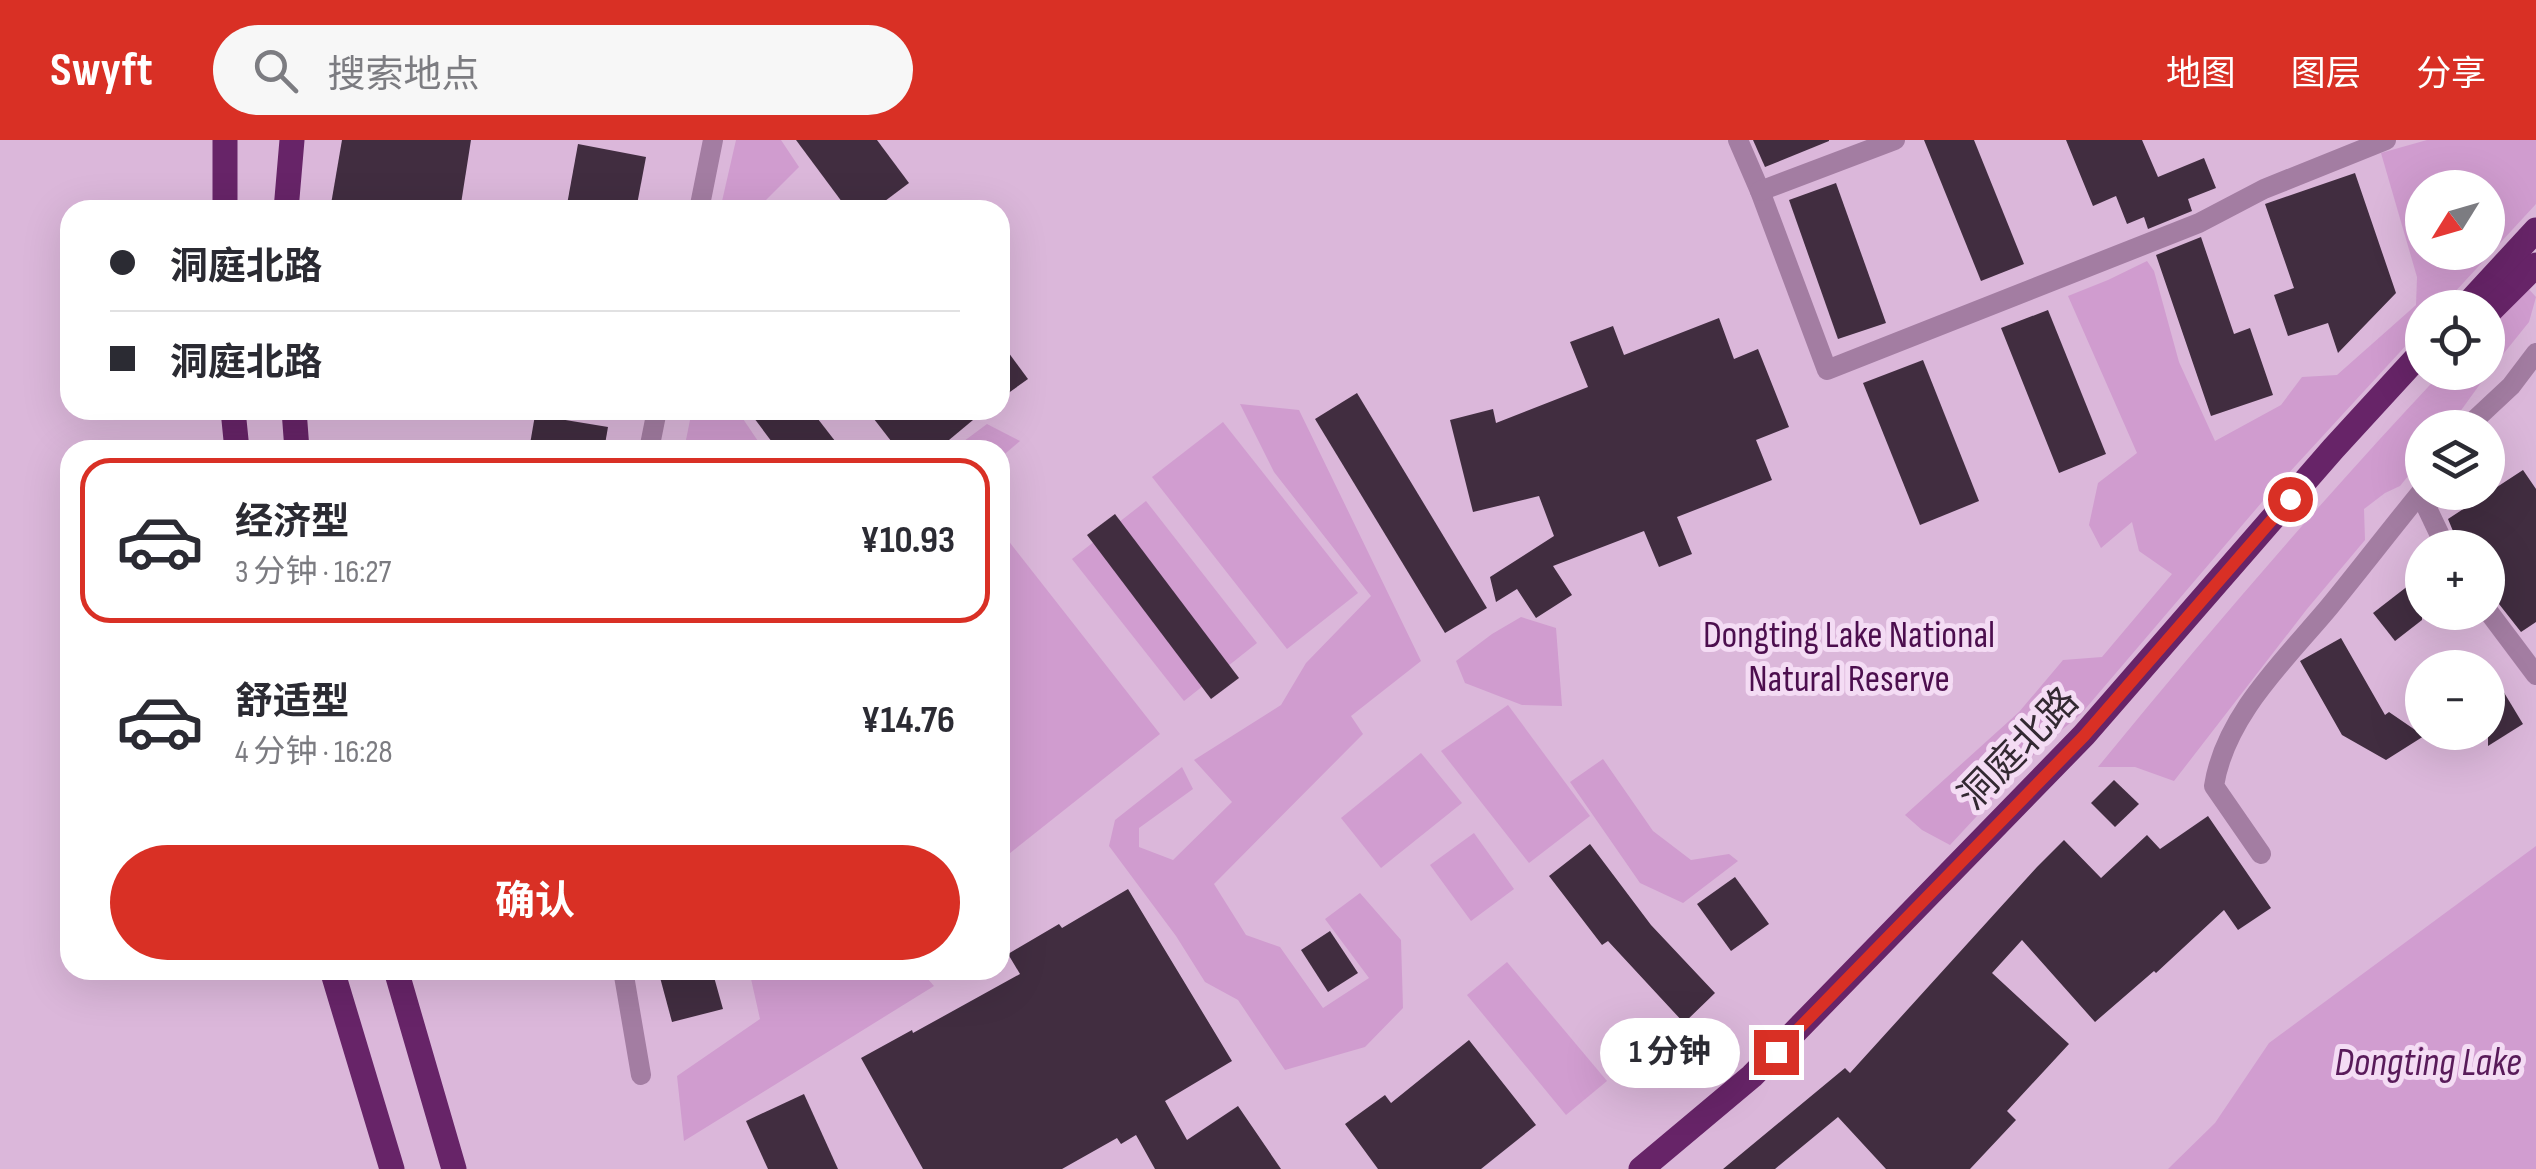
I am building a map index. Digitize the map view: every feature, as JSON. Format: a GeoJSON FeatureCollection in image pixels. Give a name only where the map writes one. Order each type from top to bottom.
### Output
{"type":"FeatureCollection","features":[{"type":"Feature","properties":{"kind":"main road"},"geometry":{"type":"LineString","coordinates":[[225,140],[225,200]]}},
{"type":"Feature","properties":{"kind":"main road"},"geometry":{"type":"LineString","coordinates":[[287,200],[292,140]]}},
{"type":"Feature","properties":{"kind":"main road"},"geometry":{"type":"LineString","coordinates":[[2481,290],[2536,230]]}},
{"type":"Feature","properties":{"kind":"main road"},"geometry":{"type":"LineString","coordinates":[[2505,296],[2536,266]]}},
{"type":"Feature","properties":{"kind":"main road","name":"洞庭北路"},"geometry":{"type":"LineString","coordinates":[[1641,1169],[1752,1076],[2084,736],[2405,370]]}},
{"type":"Feature","properties":{"kind":"main road","name":"洞庭北路"},"geometry":{"type":"LineString","coordinates":[[1667,1169],[1774,1075],[2070,773],[2370,430],[2410,390]]}},
{"type":"Feature","properties":{"kind":"main road"},"geometry":{"type":"LineString","coordinates":[[335,980],[392,1169]]}},
{"type":"Feature","properties":{"kind":"main road"},"geometry":{"type":"LineString","coordinates":[[399,980],[454,1169]]}},
{"type":"Feature","properties":{"kind":"street"},"geometry":{"type":"LineString","coordinates":[[701,200],[713,140]]}},
{"type":"Feature","properties":{"kind":"street"},"geometry":{"type":"LineString","coordinates":[[1738,140],[1827,370],[2199,223],[2264,189],[2386,140]]}},
{"type":"Feature","properties":{"kind":"street"},"geometry":{"type":"LineString","coordinates":[[1760,191],[1895,140]]}},
{"type":"Feature","properties":{"kind":"street"},"geometry":{"type":"LineString","coordinates":[[2485,410],[2511,386],[2536,353]]}},
{"type":"Feature","properties":{"kind":"street"},"geometry":{"type":"LineString","coordinates":[[2262,854],[2214,786],[2218,762],[2258,694],[2411,510]]}},
{"type":"Feature","properties":{"kind":"street"},"geometry":{"type":"LineString","coordinates":[[2502,630],[2536,675]]}},
{"type":"Feature","properties":{"kind":"street"},"geometry":{"type":"LineString","coordinates":[[625,980],[641,1075]]}},
{"type":"Feature","properties":{"kind":"green space","name":"Dongting Lake National Natural Reserve"},"geometry":{"type":"Polygon","coordinates":[[[0,140],[2536,140],[2536,1169],[0,1169],[0,140]]]}},
{"type":"Feature","properties":{"kind":"shaded area"},"geometry":{"type":"Polygon","coordinates":[[[736,140],[781,140],[799,167],[766,200],[722,200],[736,140]]]}},
{"type":"Feature","properties":{"kind":"shaded area"},"geometry":{"type":"Polygon","coordinates":[[[2427,140],[2536,140],[2536,204],[2505,238],[2505,170],[2405,170],[2405,236],[2381,153],[2427,140]]]}},
{"type":"Feature","properties":{"kind":"shaded area"},"geometry":{"type":"Polygon","coordinates":[[[2147,261],[2154,271],[2179,362],[2215,441],[2281,405],[2302,377],[2337,375],[2405,315],[2405,346],[2262,502],[2080,715],[2043,745],[1950,845],[1922,830],[1905,815],[2019,712],[2063,660],[2102,657],[2172,574],[2139,551],[2132,522],[2101,548],[2089,525],[2098,483],[2137,453],[2068,296],[2147,261]]]}},
{"type":"Feature","properties":{"kind":"shaded area"},"geometry":{"type":"Polygon","coordinates":[[[2415,270],[2475,270],[2457,290],[2417,290],[2415,270]]]}},
{"type":"Feature","properties":{"kind":"shaded area"},"geometry":{"type":"Polygon","coordinates":[[[2524,284],[2536,297],[2529,322],[2505,352],[2505,305],[2524,284]]]}},
{"type":"Feature","properties":{"kind":"shaded area"},"geometry":{"type":"Polygon","coordinates":[[[2425,390],[2476,390],[2461,410],[2407,410],[2425,390]]]}},
{"type":"Feature","properties":{"kind":"shaded area"},"geometry":{"type":"Polygon","coordinates":[[[1240,404],[1299,410],[1421,661],[1351,716],[1363,734],[1214,884],[1246,935],[1280,947],[1323,1008],[1369,978],[1325,919],[1360,893],[1401,940],[1403,1008],[1365,1047],[1285,1070],[1238,1000],[1205,982],[1109,846],[1115,820],[1182,767],[1193,789],[1139,828],[1139,847],[1173,860],[1232,802],[1194,760],[1281,705],[1306,663],[1371,596],[1274,472],[1240,404]]]}},
{"type":"Feature","properties":{"kind":"shaded area"},"geometry":{"type":"Polygon","coordinates":[[[2405,412],[2405,480],[2364,509],[2365,540],[2174,781],[2135,767],[2098,767],[2181,666],[2405,412]]]}},
{"type":"Feature","properties":{"kind":"shaded area"},"geometry":{"type":"Polygon","coordinates":[[[690,420],[744,420],[757,440],[686,440],[690,420]]]}},
{"type":"Feature","properties":{"kind":"shaded area"},"geometry":{"type":"Polygon","coordinates":[[[987,424],[1020,441],[1010,450],[1010,440],[965,440],[987,424]]]}},
{"type":"Feature","properties":{"kind":"shaded area"},"geometry":{"type":"Polygon","coordinates":[[[1010,543],[1160,734],[1010,853],[1010,543]]]}},
{"type":"Feature","properties":{"kind":"shaded area"},"geometry":{"type":"Polygon","coordinates":[[[1521,617],[1556,628],[1562,706],[1522,705],[1465,683],[1456,661],[1521,617]]]}},
{"type":"Feature","properties":{"kind":"shaded area"},"geometry":{"type":"Polygon","coordinates":[[[1603,759],[1653,831],[1691,860],[1729,854],[1738,861],[1683,903],[1640,883],[1570,782],[1603,759]]]}},
{"type":"Feature","properties":{"kind":"shaded area"},"geometry":{"type":"Polygon","coordinates":[[[751,980],[929,980],[934,986],[684,1141],[677,1076],[760,1019],[751,980]]]}},
{"type":"Feature","properties":{"kind":"water"},"geometry":{"type":"Polygon","coordinates":[[[1223,422],[1358,593],[1287,649],[1152,477],[1223,422]]]}},
{"type":"Feature","properties":{"kind":"water"},"geometry":{"type":"Polygon","coordinates":[[[1146,501],[1257,643],[1184,701],[1072,559],[1146,501]]]}},
{"type":"Feature","properties":{"kind":"water"},"geometry":{"type":"Polygon","coordinates":[[[1508,705],[1590,816],[1529,863],[1441,751],[1508,705]]]}},
{"type":"Feature","properties":{"kind":"water"},"geometry":{"type":"Polygon","coordinates":[[[1421,753],[1462,803],[1381,868],[1341,818],[1421,753]]]}},
{"type":"Feature","properties":{"kind":"water"},"geometry":{"type":"Polygon","coordinates":[[[1474,833],[1514,889],[1471,921],[1430,865],[1474,833]]]}},
{"type":"Feature","properties":{"kind":"water","name":"Dongting Lake"},"geometry":{"type":"Polygon","coordinates":[[[2536,846],[2536,1169],[2168,1169],[2215,1123],[2269,1043],[2536,846]]]}},
{"type":"Feature","properties":{"kind":"water"},"geometry":{"type":"Polygon","coordinates":[[[1507,962],[1607,1081],[1566,1115],[1467,995],[1507,962]]]}},
{"type":"Feature","properties":{"kind":"building"},"geometry":{"type":"Polygon","coordinates":[[[342,140],[471,140],[462,200],[332,200],[342,140]]]}},
{"type":"Feature","properties":{"kind":"building"},"geometry":{"type":"Polygon","coordinates":[[[796,140],[877,140],[909,183],[886,200],[841,200],[796,140]]]}},
{"type":"Feature","properties":{"kind":"building"},"geometry":{"type":"Polygon","coordinates":[[[1753,140],[1829,140],[1829,141],[1765,167],[1753,140]]]}},
{"type":"Feature","properties":{"kind":"building"},"geometry":{"type":"Polygon","coordinates":[[[1924,140],[1974,140],[2024,264],[1981,281],[1924,140]]]}},
{"type":"Feature","properties":{"kind":"building"},"geometry":{"type":"Polygon","coordinates":[[[2066,140],[2142,140],[2158,177],[2204,158],[2216,188],[2188,199],[2192,211],[2148,229],[2144,217],[2127,224],[2116,196],[2093,206],[2066,140]]]}},
{"type":"Feature","properties":{"kind":"building"},"geometry":{"type":"Polygon","coordinates":[[[578,144],[646,157],[638,200],[568,200],[578,144]]]}},
{"type":"Feature","properties":{"kind":"building"},"geometry":{"type":"Polygon","coordinates":[[[2355,173],[2396,293],[2338,353],[2328,323],[2288,336],[2274,295],[2294,288],[2265,204],[2355,173]]]}},
{"type":"Feature","properties":{"kind":"building"},"geometry":{"type":"Polygon","coordinates":[[[1836,183],[1886,323],[1838,339],[1789,200],[1836,183]]]}},
{"type":"Feature","properties":{"kind":"building"},"geometry":{"type":"Polygon","coordinates":[[[2201,237],[2234,334],[2250,328],[2273,395],[2211,416],[2156,255],[2201,237]]]}},
{"type":"Feature","properties":{"kind":"building"},"geometry":{"type":"Polygon","coordinates":[[[2048,310],[2106,454],[2059,473],[2001,328],[2048,310]]]}},
{"type":"Feature","properties":{"kind":"building"},"geometry":{"type":"Polygon","coordinates":[[[1719,318],[1734,359],[1758,349],[1789,427],[1756,440],[1772,480],[1677,517],[1692,554],[1659,567],[1644,531],[1553,566],[1572,595],[1536,618],[1517,589],[1496,602],[1490,577],[1554,536],[1539,496],[1473,512],[1450,420],[1493,409],[1496,423],[1588,387],[1570,342],[1613,326],[1624,355],[1719,318]]]}},
{"type":"Feature","properties":{"kind":"building"},"geometry":{"type":"Polygon","coordinates":[[[1010,355],[1028,379],[1010,392],[1010,355]]]}},
{"type":"Feature","properties":{"kind":"building"},"geometry":{"type":"Polygon","coordinates":[[[1923,360],[1979,501],[1920,525],[1863,383],[1923,360]]]}},
{"type":"Feature","properties":{"kind":"building"},"geometry":{"type":"Polygon","coordinates":[[[1357,393],[1487,608],[1445,633],[1315,419],[1357,393]]]}},
{"type":"Feature","properties":{"kind":"building"},"geometry":{"type":"Polygon","coordinates":[[[534,420],[608,427],[606,440],[531,440],[534,420]]]}},
{"type":"Feature","properties":{"kind":"building"},"geometry":{"type":"Polygon","coordinates":[[[756,420],[819,420],[834,440],[770,440],[756,420]]]}},
{"type":"Feature","properties":{"kind":"building"},"geometry":{"type":"Polygon","coordinates":[[[875,420],[973,420],[949,440],[890,440],[875,420]]]}},
{"type":"Feature","properties":{"kind":"building"},"geometry":{"type":"Polygon","coordinates":[[[2523,470],[2536,489],[2536,622],[2521,632],[2505,612],[2505,530],[2453,530],[2448,519],[2462,510],[2505,510],[2505,482],[2523,470]]]}},
{"type":"Feature","properties":{"kind":"building"},"geometry":{"type":"Polygon","coordinates":[[[1115,514],[1239,678],[1211,699],[1087,535],[1115,514]]]}},
{"type":"Feature","properties":{"kind":"building"},"geometry":{"type":"Polygon","coordinates":[[[2405,588],[2405,630],[2409,630],[2395,641],[2373,613],[2405,588]]]}},
{"type":"Feature","properties":{"kind":"building"},"geometry":{"type":"Polygon","coordinates":[[[2341,638],[2385,715],[2389,712],[2405,723],[2405,748],[2386,760],[2342,735],[2300,661],[2341,638]]]}},
{"type":"Feature","properties":{"kind":"building"},"geometry":{"type":"Polygon","coordinates":[[[2505,694],[2523,724],[2505,735],[2505,694]]]}},
{"type":"Feature","properties":{"kind":"building"},"geometry":{"type":"Polygon","coordinates":[[[2114,780],[2139,804],[2115,827],[2091,803],[2114,780]]]}},
{"type":"Feature","properties":{"kind":"building"},"geometry":{"type":"Polygon","coordinates":[[[2208,816],[2271,908],[2238,930],[2224,910],[2095,1022],[2022,940],[1992,973],[2069,1044],[2007,1111],[2016,1120],[1970,1169],[1886,1169],[1838,1117],[1775,1169],[1723,1169],[1845,1068],[1850,1073],[2064,840],[2101,878],[2147,835],[2160,849],[2208,816]]]}},
{"type":"Feature","properties":{"kind":"building"},"geometry":{"type":"Polygon","coordinates":[[[1590,844],[1651,925],[1715,993],[1684,1023],[1608,941],[1602,945],[1549,876],[1590,844]]]}},
{"type":"Feature","properties":{"kind":"building"},"geometry":{"type":"Polygon","coordinates":[[[1735,877],[1769,924],[1731,951],[1697,904],[1735,877]]]}},
{"type":"Feature","properties":{"kind":"building"},"geometry":{"type":"Polygon","coordinates":[[[1128,889],[1232,1061],[1165,1101],[1187,1140],[1238,1106],[1281,1169],[1155,1169],[1136,1135],[1121,1144],[1117,1138],[1062,1169],[923,1169],[861,1058],[1020,974],[1010,953],[1059,924],[1062,928],[1128,889]]]}},
{"type":"Feature","properties":{"kind":"building"},"geometry":{"type":"Polygon","coordinates":[[[1330,931],[1358,973],[1328,992],[1301,950],[1330,931]]]}},
{"type":"Feature","properties":{"kind":"building"},"geometry":{"type":"Polygon","coordinates":[[[661,980],[715,980],[723,1009],[672,1022],[661,980]]]}},
{"type":"Feature","properties":{"kind":"building"},"geometry":{"type":"Polygon","coordinates":[[[1469,1040],[1536,1125],[1481,1169],[1378,1169],[1345,1124],[1385,1095],[1391,1103],[1469,1040]]]}},
{"type":"Feature","properties":{"kind":"building"},"geometry":{"type":"Polygon","coordinates":[[[804,1094],[838,1169],[768,1169],[746,1121],[804,1094]]]}},
{"type":"Feature","properties":{"kind":"route"},"geometry":{"type":"LineString","coordinates":[[1776,1052],[2084,736],[2290,499]]}}]}
